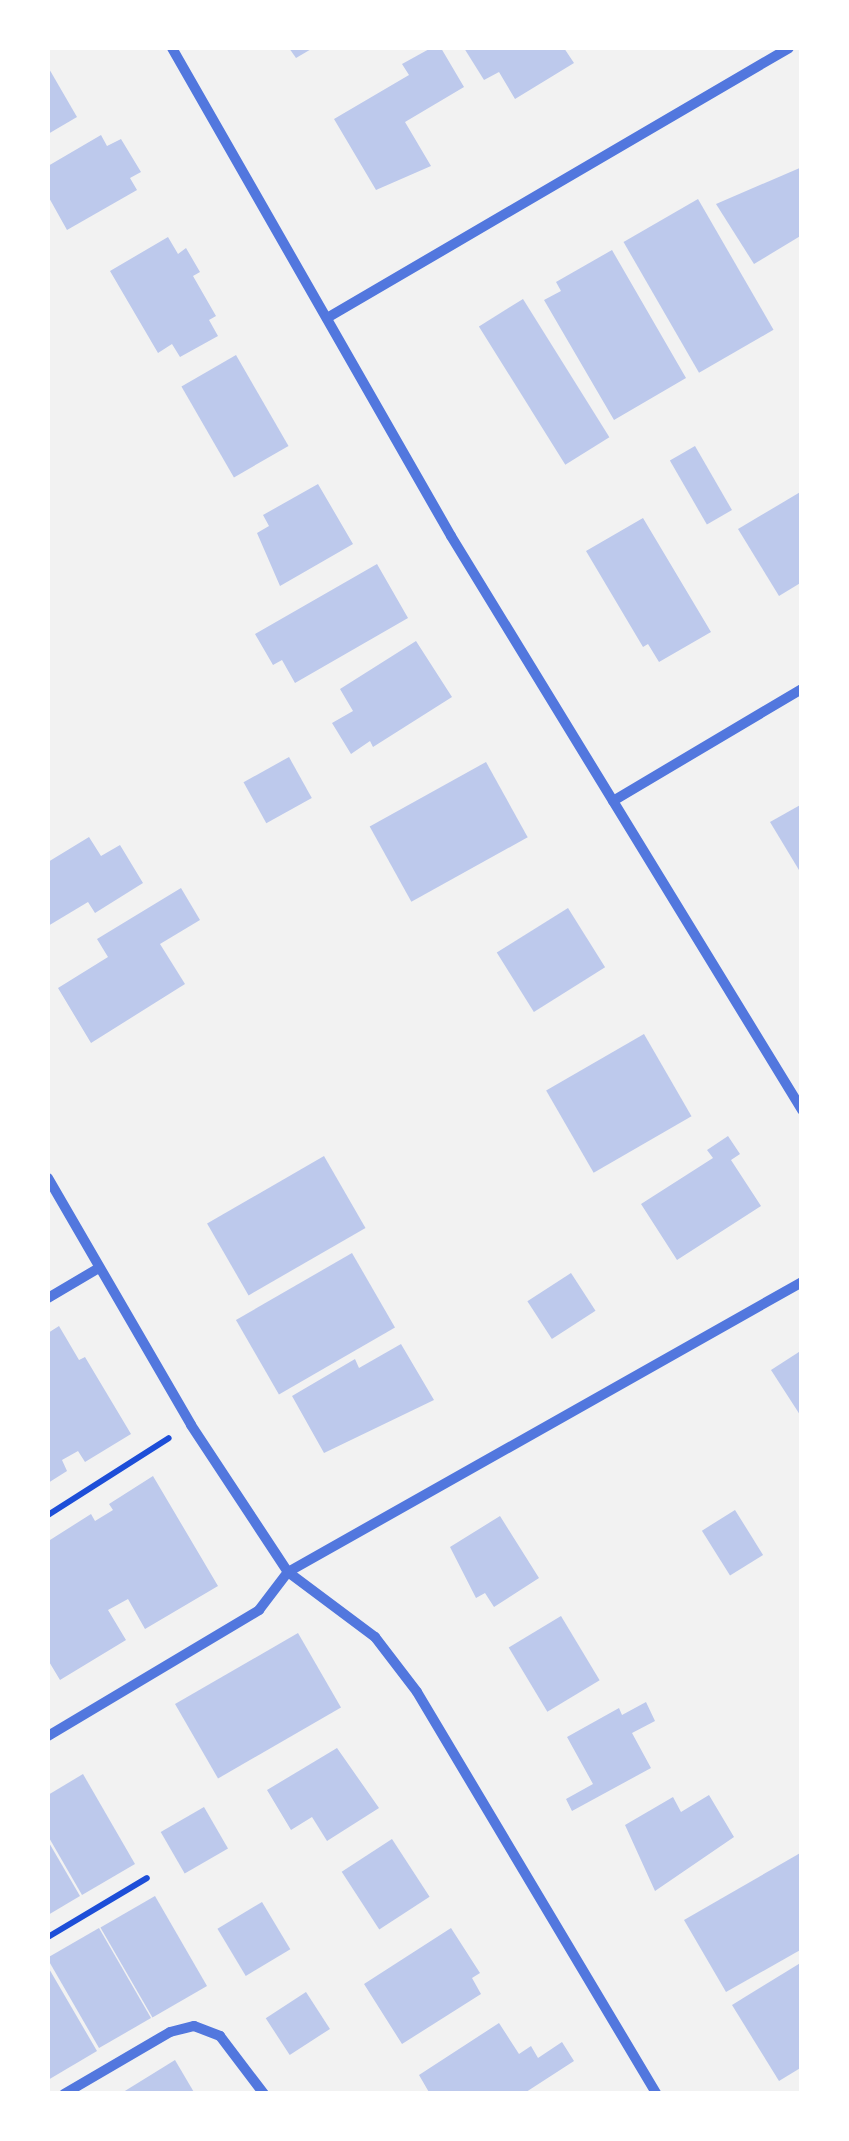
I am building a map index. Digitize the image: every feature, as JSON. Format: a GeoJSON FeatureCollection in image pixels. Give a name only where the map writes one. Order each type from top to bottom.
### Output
{"type":"FeatureCollection","features":[{"type":"Feature","properties":{"kind":"street"},"geometry":{"type":"LineString","coordinates":[[172,48],[613,801],[802,1110]]}},
{"type":"Feature","properties":{"kind":"street"},"geometry":{"type":"LineString","coordinates":[[327,318],[789,48]]}},
{"type":"Feature","properties":{"kind":"street"},"geometry":{"type":"LineString","coordinates":[[613,801],[802,689]]}},
{"type":"Feature","properties":{"kind":"street"},"geometry":{"type":"LineString","coordinates":[[48,1178],[191,1425],[288,1572],[376,1636],[417,1692],[657,2094]]}},
{"type":"Feature","properties":{"kind":"street"},"geometry":{"type":"LineString","coordinates":[[48,1298],[99,1268]]}},
{"type":"Feature","properties":{"kind":"street"},"geometry":{"type":"LineString","coordinates":[[48,1736],[259,1610],[288,1572],[802,1282]]}},
{"type":"Feature","properties":{"kind":"street"},"geometry":{"type":"LineString","coordinates":[[64,2094],[170,2032],[194,2026],[220,2036],[264,2094]]}},
{"type":"Feature","properties":{"kind":"path"},"geometry":{"type":"LineString","coordinates":[[48,1515],[191,1425]]}},
{"type":"Feature","properties":{"kind":"path"},"geometry":{"type":"LineString","coordinates":[[48,1937],[146,1878]]}},
{"type":"Feature","properties":{"kind":"building"},"geometry":{"type":"Polygon","coordinates":[[[289,48],[313,48],[296,58],[289,48]]]}},
{"type":"Feature","properties":{"kind":"building"},"geometry":{"type":"Polygon","coordinates":[[[431,48],[441,48],[464,87],[405,122],[431,166],[376,190],[334,119],[409,75],[402,64],[431,48]]]}},
{"type":"Feature","properties":{"kind":"building"},"geometry":{"type":"Polygon","coordinates":[[[464,48],[564,48],[574,63],[515,99],[499,72],[484,80],[464,48]]]}},
{"type":"Feature","properties":{"kind":"building"},"geometry":{"type":"Polygon","coordinates":[[[48,67],[77,117],[48,134],[48,67]]]}},
{"type":"Feature","properties":{"kind":"building"},"geometry":{"type":"Polygon","coordinates":[[[101,135],[107,146],[121,139],[141,172],[130,178],[137,190],[67,230],[48,196],[48,166],[101,135]]]}},
{"type":"Feature","properties":{"kind":"building"},"geometry":{"type":"Polygon","coordinates":[[[802,167],[802,235],[754,264],[716,204],[802,167]]]}},
{"type":"Feature","properties":{"kind":"building"},"geometry":{"type":"Polygon","coordinates":[[[698,199],[774,330],[699,373],[624,242],[698,199]]]}},
{"type":"Feature","properties":{"kind":"building"},"geometry":{"type":"Polygon","coordinates":[[[168,237],[178,254],[186,248],[200,272],[193,276],[216,316],[209,320],[218,336],[180,357],[172,344],[158,353],[110,271],[168,237]]]}},
{"type":"Feature","properties":{"kind":"building"},"geometry":{"type":"Polygon","coordinates":[[[612,250],[686,378],[614,420],[544,300],[561,291],[556,282],[612,250]]]}},
{"type":"Feature","properties":{"kind":"building"},"geometry":{"type":"Polygon","coordinates":[[[523,299],[609,437],[565,465],[479,327],[523,299]]]}},
{"type":"Feature","properties":{"kind":"building"},"geometry":{"type":"Polygon","coordinates":[[[236,355],[288,446],[234,477],[181,387],[236,355]]]}},
{"type":"Feature","properties":{"kind":"building"},"geometry":{"type":"Polygon","coordinates":[[[695,446],[732,510],[707,525],[670,460],[695,446]]]}},
{"type":"Feature","properties":{"kind":"building"},"geometry":{"type":"Polygon","coordinates":[[[318,484],[353,544],[280,586],[257,533],[269,526],[263,515],[318,484]]]}},
{"type":"Feature","properties":{"kind":"building"},"geometry":{"type":"Polygon","coordinates":[[[802,491],[802,582],[779,596],[738,529],[802,491]]]}},
{"type":"Feature","properties":{"kind":"building"},"geometry":{"type":"Polygon","coordinates":[[[643,518],[711,632],[659,662],[648,644],[643,647],[586,551],[643,518]]]}},
{"type":"Feature","properties":{"kind":"building"},"geometry":{"type":"Polygon","coordinates":[[[377,564],[408,618],[295,683],[282,660],[273,665],[255,634],[377,564]]]}},
{"type":"Feature","properties":{"kind":"building"},"geometry":{"type":"Polygon","coordinates":[[[416,641],[452,697],[373,747],[370,741],[351,754],[332,723],[353,711],[340,689],[416,641]]]}},
{"type":"Feature","properties":{"kind":"building"},"geometry":{"type":"Polygon","coordinates":[[[289,757],[312,798],[266,823],[244,782],[289,757]]]}},
{"type":"Feature","properties":{"kind":"building"},"geometry":{"type":"Polygon","coordinates":[[[486,762],[528,837],[411,902],[370,826],[486,762]]]}},
{"type":"Feature","properties":{"kind":"building"},"geometry":{"type":"Polygon","coordinates":[[[802,804],[802,875],[770,822],[802,804]]]}},
{"type":"Feature","properties":{"kind":"building"},"geometry":{"type":"Polygon","coordinates":[[[89,837],[101,856],[120,845],[143,883],[95,913],[88,902],[48,926],[48,862],[89,837]]]}},
{"type":"Feature","properties":{"kind":"building"},"geometry":{"type":"Polygon","coordinates":[[[181,888],[200,920],[160,944],[185,984],[91,1043],[58,988],[108,957],[97,939],[181,888]]]}},
{"type":"Feature","properties":{"kind":"building"},"geometry":{"type":"Polygon","coordinates":[[[568,908],[605,967],[534,1012],[497,953],[568,908]]]}},
{"type":"Feature","properties":{"kind":"building"},"geometry":{"type":"Polygon","coordinates":[[[644,1034],[692,1116],[594,1173],[546,1090],[644,1034]]]}},
{"type":"Feature","properties":{"kind":"building"},"geometry":{"type":"Polygon","coordinates":[[[728,1136],[740,1154],[731,1160],[761,1206],[677,1260],[641,1204],[713,1158],[707,1150],[728,1136]]]}},
{"type":"Feature","properties":{"kind":"building"},"geometry":{"type":"Polygon","coordinates":[[[324,1156],[366,1228],[249,1295],[207,1224],[324,1156]]]}},
{"type":"Feature","properties":{"kind":"building"},"geometry":{"type":"Polygon","coordinates":[[[352,1253],[395,1327],[279,1394],[236,1320],[352,1253]]]}},
{"type":"Feature","properties":{"kind":"building"},"geometry":{"type":"Polygon","coordinates":[[[571,1273],[596,1311],[552,1339],[527,1301],[571,1273]]]}},
{"type":"Feature","properties":{"kind":"building"},"geometry":{"type":"Polygon","coordinates":[[[59,1326],[79,1360],[85,1357],[131,1434],[85,1462],[78,1451],[62,1460],[67,1471],[48,1483],[48,1333],[59,1326]]]}},
{"type":"Feature","properties":{"kind":"building"},"geometry":{"type":"Polygon","coordinates":[[[401,1344],[434,1400],[324,1453],[292,1396],[355,1359],[359,1368],[401,1344]]]}},
{"type":"Feature","properties":{"kind":"building"},"geometry":{"type":"Polygon","coordinates":[[[802,1350],[802,1418],[771,1370],[802,1350]]]}},
{"type":"Feature","properties":{"kind":"building"},"geometry":{"type":"Polygon","coordinates":[[[153,1476],[218,1586],[145,1629],[128,1599],[108,1610],[126,1640],[60,1680],[48,1660],[50,1540],[91,1514],[95,1521],[113,1510],[109,1504],[153,1476]]]}},
{"type":"Feature","properties":{"kind":"building"},"geometry":{"type":"Polygon","coordinates":[[[735,1510],[763,1555],[730,1576],[702,1531],[735,1510]]]}},
{"type":"Feature","properties":{"kind":"building"},"geometry":{"type":"Polygon","coordinates":[[[500,1516],[539,1578],[494,1607],[485,1593],[476,1598],[450,1547],[500,1516]]]}},
{"type":"Feature","properties":{"kind":"building"},"geometry":{"type":"Polygon","coordinates":[[[561,1616],[600,1680],[547,1712],[509,1647],[561,1616]]]}},
{"type":"Feature","properties":{"kind":"building"},"geometry":{"type":"Polygon","coordinates":[[[298,1633],[341,1707],[218,1778],[175,1704],[298,1633]]]}},
{"type":"Feature","properties":{"kind":"building"},"geometry":{"type":"Polygon","coordinates":[[[646,1702],[655,1721],[632,1733],[651,1768],[572,1811],[566,1799],[593,1784],[567,1737],[619,1708],[622,1715],[646,1702]]]}},
{"type":"Feature","properties":{"kind":"building"},"geometry":{"type":"Polygon","coordinates":[[[337,1748],[379,1808],[327,1841],[312,1817],[291,1830],[267,1790],[337,1748]]]}},
{"type":"Feature","properties":{"kind":"building"},"geometry":{"type":"Polygon","coordinates":[[[83,1774],[135,1864],[82,1895],[48,1836],[48,1795],[83,1774]]]}},
{"type":"Feature","properties":{"kind":"building"},"geometry":{"type":"Polygon","coordinates":[[[709,1795],[734,1837],[655,1891],[625,1825],[673,1797],[681,1812],[709,1795]]]}},
{"type":"Feature","properties":{"kind":"building"},"geometry":{"type":"Polygon","coordinates":[[[204,1807],[228,1849],[185,1874],[161,1832],[204,1807]]]}},
{"type":"Feature","properties":{"kind":"building"},"geometry":{"type":"Polygon","coordinates":[[[392,1839],[430,1897],[379,1930],[342,1872],[392,1839]]]}},
{"type":"Feature","properties":{"kind":"building"},"geometry":{"type":"Polygon","coordinates":[[[48,1841],[80,1896],[48,1915],[48,1841]]]}},
{"type":"Feature","properties":{"kind":"building"},"geometry":{"type":"Polygon","coordinates":[[[802,1852],[802,1949],[726,1992],[684,1920],[802,1852]]]}},
{"type":"Feature","properties":{"kind":"building"},"geometry":{"type":"Polygon","coordinates":[[[155,1896],[207,1986],[152,2018],[100,1928],[155,1896]]]}},
{"type":"Feature","properties":{"kind":"building"},"geometry":{"type":"Polygon","coordinates":[[[262,1902],[290,1949],[246,1976],[217,1929],[262,1902]]]}},
{"type":"Feature","properties":{"kind":"building"},"geometry":{"type":"Polygon","coordinates":[[[99,1928],[151,2018],[99,2048],[48,1960],[99,1928]]]}},
{"type":"Feature","properties":{"kind":"building"},"geometry":{"type":"Polygon","coordinates":[[[451,1928],[480,1973],[472,1978],[481,1994],[402,2044],[364,1984],[451,1928]]]}},
{"type":"Feature","properties":{"kind":"building"},"geometry":{"type":"Polygon","coordinates":[[[802,1962],[802,2067],[779,2081],[732,2005],[802,1962]]]}},
{"type":"Feature","properties":{"kind":"building"},"geometry":{"type":"Polygon","coordinates":[[[48,1967],[97,2051],[48,2080],[48,1967]]]}},
{"type":"Feature","properties":{"kind":"building"},"geometry":{"type":"Polygon","coordinates":[[[306,1992],[330,2029],[290,2055],[266,2018],[306,1992]]]}},
{"type":"Feature","properties":{"kind":"building"},"geometry":{"type":"Polygon","coordinates":[[[499,2023],[519,2054],[531,2046],[538,2058],[562,2042],[574,2061],[523,2094],[430,2094],[419,2075],[499,2023]]]}},
{"type":"Feature","properties":{"kind":"building"},"geometry":{"type":"Polygon","coordinates":[[[175,2060],[195,2094],[120,2094],[175,2060]]]}}]}
